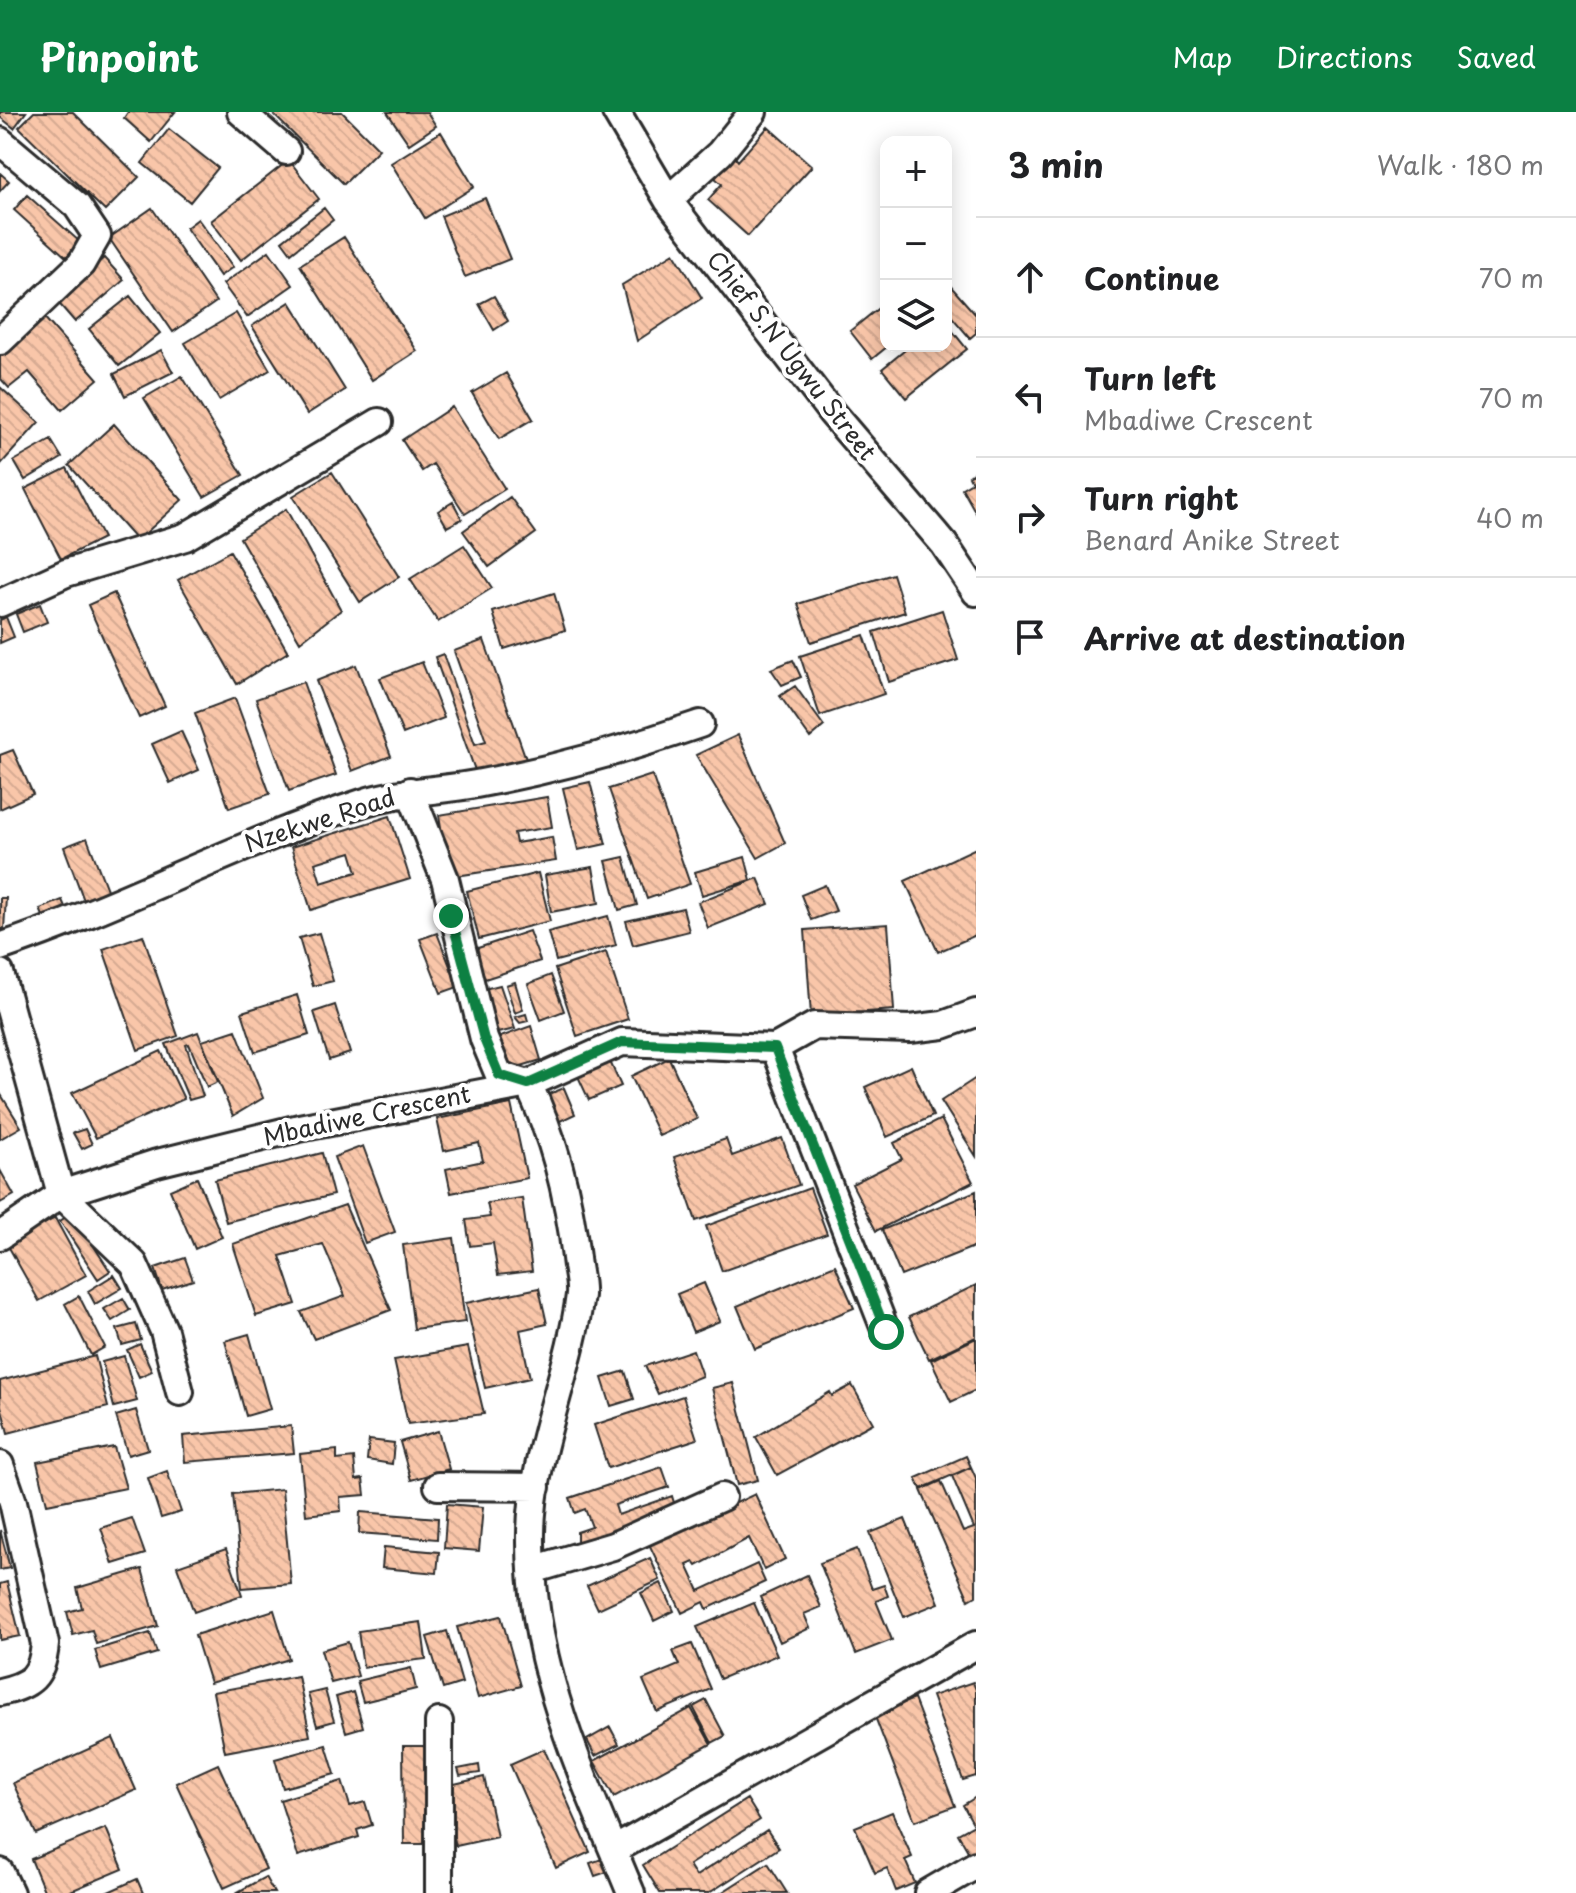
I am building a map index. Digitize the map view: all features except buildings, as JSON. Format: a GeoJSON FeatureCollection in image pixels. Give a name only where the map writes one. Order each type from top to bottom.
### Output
{"type":"FeatureCollection","features":[{"type":"Feature","properties":{"kind":"street"},"geometry":{"type":"LineString","coordinates":[[241,112],[286,151]]}},
{"type":"Feature","properties":{"kind":"street","name":"Chief S.N Ugwu Street"},"geometry":{"type":"LineString","coordinates":[[616,112],[668,200],[831,412],[944,544],[976,592]]}},
{"type":"Feature","properties":{"kind":"street"},"geometry":{"type":"LineString","coordinates":[[668,200],[720,153],[753,112]]}},
{"type":"Feature","properties":{"kind":"street"},"geometry":{"type":"LineString","coordinates":[[0,141],[77,206],[97,236],[81,264],[34,304],[0,341]]}},
{"type":"Feature","properties":{"kind":"street"},"geometry":{"type":"LineString","coordinates":[[0,603],[66,573],[185,537],[379,422]]}},
{"type":"Feature","properties":{"kind":"street","name":"Nzekwe Road"},"geometry":{"type":"LineString","coordinates":[[0,947],[82,920],[171,876],[365,802],[410,791],[476,784],[654,739],[700,724]]}},
{"type":"Feature","properties":{"kind":"street"},"geometry":{"type":"LineString","coordinates":[[410,791],[445,879],[484,1039],[499,1075],[528,1084],[547,1122],[571,1217],[580,1293],[536,1487],[531,1530],[532,1570],[547,1675],[571,1748],[631,1893]]}},
{"type":"Feature","properties":{"kind":"street"},"geometry":{"type":"LineString","coordinates":[[0,973],[61,1194],[134,1264],[164,1331],[180,1392]]}},
{"type":"Feature","properties":{"kind":"street"},"geometry":{"type":"LineString","coordinates":[[886,1332],[775,1048],[814,1026],[910,1029],[943,1025],[976,1013]]}},
{"type":"Feature","properties":{"kind":"street","name":"Mbadiwe Crescent"},"geometry":{"type":"LineString","coordinates":[[0,1236],[61,1194],[157,1163],[299,1128],[528,1084],[622,1042],[775,1048]]}},
{"type":"Feature","properties":{"kind":"street"},"geometry":{"type":"LineString","coordinates":[[0,1465],[13,1502],[45,1644],[43,1664],[26,1686],[0,1692]]}},
{"type":"Feature","properties":{"kind":"street"},"geometry":{"type":"LineString","coordinates":[[438,1486],[536,1487]]}},
{"type":"Feature","properties":{"kind":"street"},"geometry":{"type":"LineString","coordinates":[[532,1570],[613,1546],[722,1497]]}},
{"type":"Feature","properties":{"kind":"street"},"geometry":{"type":"LineString","coordinates":[[614,1850],[976,1645]]}},
{"type":"Feature","properties":{"kind":"street"},"geometry":{"type":"LineString","coordinates":[[439,1722],[439,1893]]}},
{"type":"Feature","properties":{"kind":"street"},"geometry":{"type":"LineString","coordinates":[[928,1893],[976,1865]]}},
{"type":"Feature","properties":{"kind":"street"},"geometry":{"type":"LineString","coordinates":[[0,1872],[10,1893]]}},
{"type":"Feature","properties":{"kind":"route"},"geometry":{"type":"LineString","coordinates":[[451,916],[484,1039],[499,1075],[528,1084],[622,1042],[775,1048],[886,1332]]}}]}
